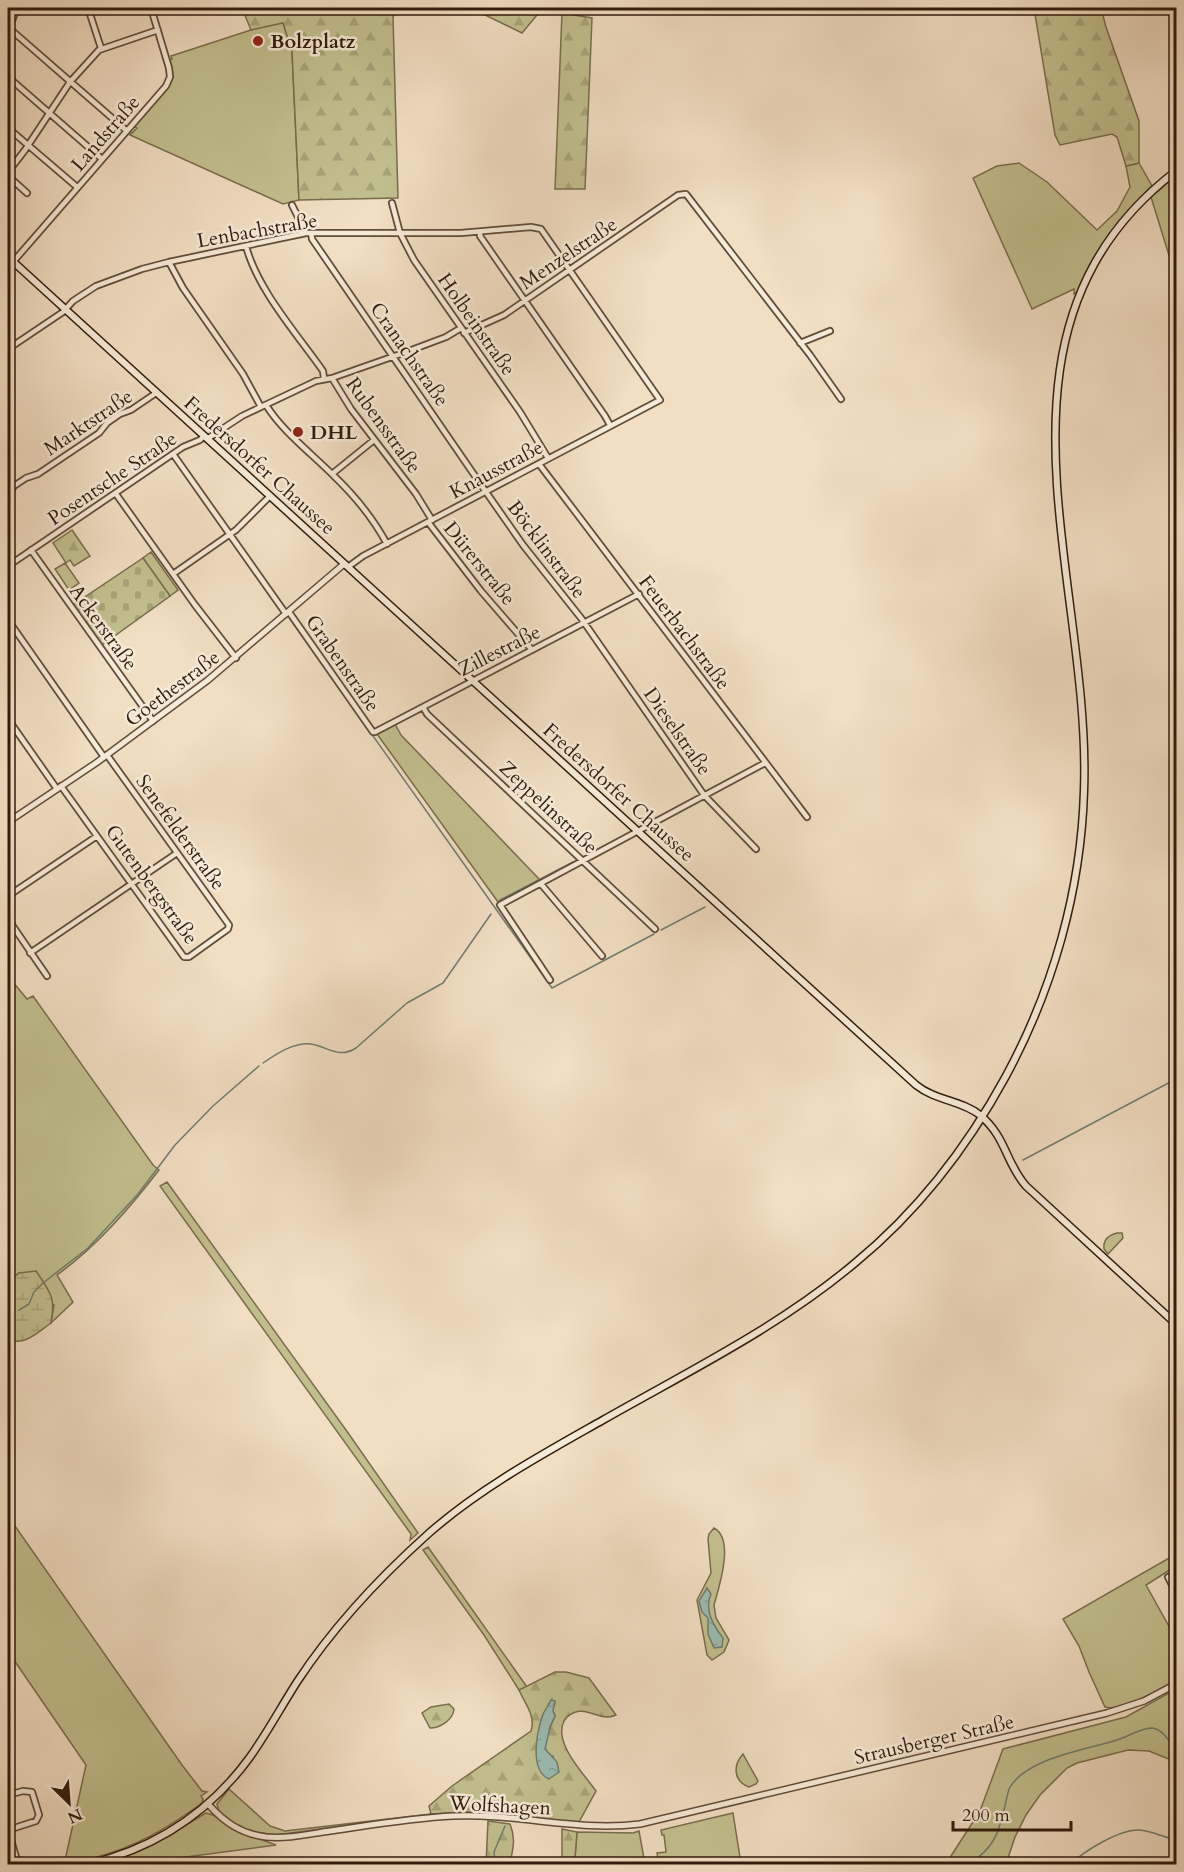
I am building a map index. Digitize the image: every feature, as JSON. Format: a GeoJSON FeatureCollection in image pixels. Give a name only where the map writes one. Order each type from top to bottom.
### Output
{"type":"FeatureCollection","features":[{"type":"Feature","properties":{"kind":"main road"},"geometry":{"type":"LineString","coordinates":[[89,1864],[122,1855],[179,1827],[228,1785],[249,1758],[298,1680],[360,1600],[430,1532],[479,1495],[530,1461],[750,1337],[828,1285],[884,1237],[928,1190],[982,1117],[1027,1035],[1050,976],[1072,895],[1080,845],[1084,790],[1083,726],[1056,497],[1054,424],[1056,392],[1064,349],[1076,304],[1111,236],[1151,191],[1176,171]]}},
{"type":"Feature","properties":{"kind":"main road","name":"Fredersdorfer Chaussee"},"geometry":{"type":"LineString","coordinates":[[10,260],[916,1086],[932,1096],[969,1107],[982,1117],[998,1134],[1014,1170],[1026,1186],[1176,1324]]}},
{"type":"Feature","properties":{"kind":"street"},"geometry":{"type":"LineString","coordinates":[[17,8],[9,30],[127,131]]}},
{"type":"Feature","properties":{"kind":"street"},"geometry":{"type":"LineString","coordinates":[[88,8],[101,48]]}},
{"type":"Feature","properties":{"kind":"street","name":"Landstraße"},"geometry":{"type":"LineString","coordinates":[[10,260],[127,131],[169,81],[169,68],[151,8]]}},
{"type":"Feature","properties":{"kind":"street"},"geometry":{"type":"LineString","coordinates":[[27,193],[8,174],[70,82],[101,48],[158,30]]}},
{"type":"Feature","properties":{"kind":"street"},"geometry":{"type":"LineString","coordinates":[[8,77],[102,159]]}},
{"type":"Feature","properties":{"kind":"street"},"geometry":{"type":"LineString","coordinates":[[8,128],[77,187]]}},
{"type":"Feature","properties":{"kind":"street","name":"Menzelstraße"},"geometry":{"type":"LineString","coordinates":[[206,437],[310,383],[332,378],[499,318],[678,195],[686,194],[800,343]]}},
{"type":"Feature","properties":{"kind":"street","name":"Holbeinstraße"},"geometry":{"type":"LineString","coordinates":[[392,203],[400,233],[414,260],[530,427],[548,458]]}},
{"type":"Feature","properties":{"kind":"street","name":"Cranachstraße"},"geometry":{"type":"LineString","coordinates":[[292,205],[312,239],[486,492]]}},
{"type":"Feature","properties":{"kind":"street","name":"Lenbachstraße"},"geometry":{"type":"LineString","coordinates":[[8,349],[73,301],[103,283],[169,262],[308,233],[480,232],[538,227],[570,269]]}},
{"type":"Feature","properties":{"kind":"street"},"geometry":{"type":"LineString","coordinates":[[480,232],[480,236],[610,425]]}},
{"type":"Feature","properties":{"kind":"street","name":"Rubensstraße"},"geometry":{"type":"LineString","coordinates":[[246,246],[260,282],[322,371],[324,379]]}},
{"type":"Feature","properties":{"kind":"street"},"geometry":{"type":"LineString","coordinates":[[169,262],[183,288],[264,406],[360,503],[387,544]]}},
{"type":"Feature","properties":{"kind":"street","name":"Knausstraße"},"geometry":{"type":"LineString","coordinates":[[346,565],[660,400],[570,269]]}},
{"type":"Feature","properties":{"kind":"street"},"geometry":{"type":"LineString","coordinates":[[830,331],[800,343],[841,399]]}},
{"type":"Feature","properties":{"kind":"street","name":"Rubensstraße"},"geometry":{"type":"LineString","coordinates":[[332,378],[351,409],[416,494],[430,521]]}},
{"type":"Feature","properties":{"kind":"street","name":"Marktstraße"},"geometry":{"type":"LineString","coordinates":[[8,494],[14,486],[38,474],[99,433],[104,425],[119,414],[131,410],[156,393]]}},
{"type":"Feature","properties":{"kind":"street","name":"Posentsche Straße"},"geometry":{"type":"LineString","coordinates":[[8,566],[173,454],[206,437]]}},
{"type":"Feature","properties":{"kind":"street"},"geometry":{"type":"LineString","coordinates":[[332,474],[374,440]]}},
{"type":"Feature","properties":{"kind":"street","name":"Grabenstraße"},"geometry":{"type":"LineString","coordinates":[[173,454],[374,732]]}},
{"type":"Feature","properties":{"kind":"street","name":"Feuerbachstraße"},"geometry":{"type":"LineString","coordinates":[[539,464],[807,817]]}},
{"type":"Feature","properties":{"kind":"street","name":"Böcklinstraße"},"geometry":{"type":"LineString","coordinates":[[486,492],[584,623]]}},
{"type":"Feature","properties":{"kind":"street"},"geometry":{"type":"LineString","coordinates":[[116,494],[205,619],[236,658]]}},
{"type":"Feature","properties":{"kind":"street"},"geometry":{"type":"LineString","coordinates":[[173,574],[230,534],[270,496]]}},
{"type":"Feature","properties":{"kind":"street","name":"Dürerstraße"},"geometry":{"type":"LineString","coordinates":[[430,521],[481,591],[531,650]]}},
{"type":"Feature","properties":{"kind":"street","name":"Ackerstraße"},"geometry":{"type":"LineString","coordinates":[[31,550],[153,721]]}},
{"type":"Feature","properties":{"kind":"street","name":"Goethestraße"},"geometry":{"type":"LineString","coordinates":[[8,822],[106,756],[236,658],[346,565]]}},
{"type":"Feature","properties":{"kind":"street","name":"Zillestraße"},"geometry":{"type":"LineString","coordinates":[[374,732],[639,594]]}},
{"type":"Feature","properties":{"kind":"street","name":"Senefelderstraße"},"geometry":{"type":"LineString","coordinates":[[8,620],[229,927]]}},
{"type":"Feature","properties":{"kind":"street","name":"Dieselstraße"},"geometry":{"type":"LineString","coordinates":[[584,623],[704,795],[756,849]]}},
{"type":"Feature","properties":{"kind":"street","name":"Zeppelinstraße"},"geometry":{"type":"LineString","coordinates":[[423,707],[427,714],[655,929]]}},
{"type":"Feature","properties":{"kind":"street","name":"Gutenbergstraße"},"geometry":{"type":"LineString","coordinates":[[8,719],[186,958],[229,927]]}},
{"type":"Feature","properties":{"kind":"street"},"geometry":{"type":"LineString","coordinates":[[550,980],[500,905],[765,763]]}},
{"type":"Feature","properties":{"kind":"street"},"geometry":{"type":"LineString","coordinates":[[8,896],[97,836]]}},
{"type":"Feature","properties":{"kind":"street"},"geometry":{"type":"LineString","coordinates":[[30,952],[177,853]]}},
{"type":"Feature","properties":{"kind":"street"},"geometry":{"type":"LineString","coordinates":[[541,884],[602,956]]}},
{"type":"Feature","properties":{"kind":"street"},"geometry":{"type":"LineString","coordinates":[[8,919],[46,976]]}},
{"type":"Feature","properties":{"kind":"street"},"geometry":{"type":"LineString","coordinates":[[1168,1577],[1176,1593]]}},
{"type":"Feature","properties":{"kind":"street","name":"Strausberger Straße"},"geometry":{"type":"LineString","coordinates":[[695,1812],[1125,1708],[1151,1698],[1176,1684]]}},
{"type":"Feature","properties":{"kind":"street"},"geometry":{"type":"LineString","coordinates":[[8,1796],[31,1791],[39,1815],[36,1821],[8,1830],[18,1864]]}},
{"type":"Feature","properties":{"kind":"street","name":"Wolfshagen"},"geometry":{"type":"LineString","coordinates":[[208,1804],[237,1829],[268,1837],[301,1836],[450,1816],[497,1816],[571,1824],[627,1826],[695,1812]]}},
{"type":"Feature","properties":{"kind":"green space"},"geometry":{"type":"Polygon","coordinates":[[[242,8],[553,8],[542,9],[522,33],[477,11],[404,10],[396,12],[393,17],[398,198],[299,200],[292,52],[283,23],[251,30],[242,8]]]}},
{"type":"Feature","properties":{"kind":"green space"},"geometry":{"type":"Polygon","coordinates":[[[1034,8],[1101,8],[1139,121],[1139,163],[1126,166],[1117,137],[1112,134],[1060,145],[1055,135],[1034,8]]]}},
{"type":"Feature","properties":{"kind":"green space"},"geometry":{"type":"Polygon","coordinates":[[[562,13],[592,18],[585,189],[555,189],[562,13]]]}},
{"type":"Feature","properties":{"kind":"green space"},"geometry":{"type":"Polygon","coordinates":[[[283,22],[292,52],[299,200],[283,204],[130,135],[137,128],[134,126],[170,82],[172,75],[169,60],[172,59],[171,56],[283,22]]]}},
{"type":"Feature","properties":{"kind":"green space"},"geometry":{"type":"Polygon","coordinates":[[[1019,163],[1047,182],[1097,230],[1117,211],[1130,187],[1126,166],[1139,163],[1152,186],[1111,235],[1079,290],[1074,294],[1074,289],[1032,309],[973,178],[997,166],[1019,163]]]}},
{"type":"Feature","properties":{"kind":"green space"},"geometry":{"type":"Polygon","coordinates":[[[1176,176],[1176,278],[1151,197],[1176,176]]]}},
{"type":"Feature","properties":{"kind":"green space"},"geometry":{"type":"Polygon","coordinates":[[[72,530],[90,556],[74,566],[70,560],[66,563],[53,543],[72,530]]]}},
{"type":"Feature","properties":{"kind":"green space"},"geometry":{"type":"Polygon","coordinates":[[[151,552],[178,590],[170,596],[143,558],[151,552]]]}},
{"type":"Feature","properties":{"kind":"green space"},"geometry":{"type":"Polygon","coordinates":[[[143,558],[170,596],[102,645],[73,605],[143,558]]]}},
{"type":"Feature","properties":{"kind":"green space"},"geometry":{"type":"Polygon","coordinates":[[[65,563],[79,583],[69,590],[55,569],[65,563]]]}},
{"type":"Feature","properties":{"kind":"green space"},"geometry":{"type":"Polygon","coordinates":[[[395,724],[401,735],[541,881],[498,902],[377,734],[395,724]]]}},
{"type":"Feature","properties":{"kind":"green space"},"geometry":{"type":"Polygon","coordinates":[[[8,976],[27,999],[33,996],[153,1165],[159,1170],[112,1226],[86,1252],[57,1275],[73,1302],[51,1323],[54,1305],[19,1273],[8,1282],[8,1223],[10,1220],[8,1216],[8,976]]]}},
{"type":"Feature","properties":{"kind":"green space"},"geometry":{"type":"Polygon","coordinates":[[[167,1182],[418,1533],[410,1540],[411,1534],[160,1186],[167,1182]]]}},
{"type":"Feature","properties":{"kind":"green space"},"geometry":{"type":"Polygon","coordinates":[[[1117,1233],[1122,1233],[1123,1238],[1108,1254],[1104,1249],[1104,1243],[1117,1233]]]}},
{"type":"Feature","properties":{"kind":"green space"},"geometry":{"type":"Polygon","coordinates":[[[36,1271],[51,1295],[53,1307],[51,1323],[25,1340],[8,1339],[8,1282],[19,1273],[36,1271]]]}},
{"type":"Feature","properties":{"kind":"green space"},"geometry":{"type":"Polygon","coordinates":[[[8,1516],[182,1765],[202,1791],[207,1792],[201,1796],[202,1803],[150,1836],[123,1849],[79,1862],[65,1863],[68,1860],[66,1856],[86,1765],[16,1663],[8,1666],[8,1516]]]}},
{"type":"Feature","properties":{"kind":"green space"},"geometry":{"type":"Polygon","coordinates":[[[714,1528],[724,1542],[725,1552],[722,1576],[714,1605],[716,1618],[729,1640],[724,1652],[712,1660],[707,1655],[697,1600],[711,1573],[708,1539],[714,1528]]]}},
{"type":"Feature","properties":{"kind":"green space"},"geometry":{"type":"Polygon","coordinates":[[[428,1547],[527,1687],[519,1690],[484,1635],[423,1550],[428,1547]]]}},
{"type":"Feature","properties":{"kind":"green space"},"geometry":{"type":"Polygon","coordinates":[[[1176,1554],[1176,1566],[1146,1585],[1176,1639],[1176,1680],[1131,1703],[1113,1708],[1105,1707],[1079,1646],[1063,1619],[1176,1554]]]}},
{"type":"Feature","properties":{"kind":"green space"},"geometry":{"type":"Polygon","coordinates":[[[555,1672],[566,1672],[589,1678],[616,1715],[607,1717],[580,1711],[570,1714],[564,1721],[562,1730],[566,1748],[596,1791],[579,1822],[467,1812],[431,1814],[429,1806],[452,1786],[531,1731],[531,1715],[519,1690],[555,1672]],[[550,1703],[542,1717],[537,1752],[554,1757],[545,1747],[555,1716],[550,1703]]]}},
{"type":"Feature","properties":{"kind":"green space"},"geometry":{"type":"Polygon","coordinates":[[[1176,1689],[1176,1762],[1149,1751],[1128,1750],[1077,1763],[1067,1768],[1040,1795],[1026,1815],[1015,1837],[1006,1864],[953,1864],[951,1856],[980,1811],[1003,1749],[1126,1717],[1176,1689]]]}},
{"type":"Feature","properties":{"kind":"green space"},"geometry":{"type":"Polygon","coordinates":[[[449,1704],[454,1709],[449,1720],[442,1725],[430,1728],[422,1713],[431,1707],[449,1704]]]}},
{"type":"Feature","properties":{"kind":"green space"},"geometry":{"type":"Polygon","coordinates":[[[743,1754],[758,1781],[749,1787],[740,1781],[736,1772],[737,1763],[743,1754]]]}},
{"type":"Feature","properties":{"kind":"green space"},"geometry":{"type":"Polygon","coordinates":[[[229,1789],[270,1826],[285,1831],[431,1814],[276,1835],[248,1831],[229,1821],[219,1812],[217,1804],[229,1789]]]}},
{"type":"Feature","properties":{"kind":"green space"},"geometry":{"type":"Polygon","coordinates":[[[206,1813],[213,1815],[232,1829],[276,1845],[133,1864],[101,1864],[146,1848],[206,1813]]]}},
{"type":"Feature","properties":{"kind":"green space"},"geometry":{"type":"Polygon","coordinates":[[[733,1813],[741,1864],[659,1864],[657,1853],[666,1852],[664,1835],[661,1830],[733,1813]]]}},
{"type":"Feature","properties":{"kind":"green space"},"geometry":{"type":"Polygon","coordinates":[[[488,1821],[510,1824],[513,1845],[508,1864],[486,1864],[488,1821]]]}},
{"type":"Feature","properties":{"kind":"green space"},"geometry":{"type":"Polygon","coordinates":[[[562,1829],[577,1832],[575,1857],[562,1863],[562,1829]]]}},
{"type":"Feature","properties":{"kind":"green space"},"geometry":{"type":"Polygon","coordinates":[[[639,1831],[645,1864],[562,1864],[575,1857],[577,1832],[633,1833],[639,1831]]]}},
{"type":"Feature","properties":{"kind":"water"},"geometry":{"type":"Polygon","coordinates":[[[707,1588],[711,1594],[709,1612],[723,1638],[722,1647],[714,1648],[708,1634],[708,1618],[702,1612],[699,1601],[707,1588]]]}},
{"type":"Feature","properties":{"kind":"water"},"geometry":{"type":"Polygon","coordinates":[[[551,1700],[555,1701],[553,1711],[555,1716],[545,1749],[557,1762],[559,1772],[549,1779],[539,1768],[536,1751],[542,1717],[551,1700]]]}},
{"type":"Feature","properties":{"kind":"waterway"},"geometry":{"type":"LineString","coordinates":[[290,619],[552,988],[654,934]]}},
{"type":"Feature","properties":{"kind":"waterway"},"geometry":{"type":"LineString","coordinates":[[500,900],[573,862]]}},
{"type":"Feature","properties":{"kind":"waterway"},"geometry":{"type":"LineString","coordinates":[[661,930],[705,907]]}},
{"type":"Feature","properties":{"kind":"waterway"},"geometry":{"type":"LineString","coordinates":[[263,1063],[298,1045],[317,1045],[339,1052],[356,1048],[407,1003],[443,983],[491,914]]}},
{"type":"Feature","properties":{"kind":"waterway"},"geometry":{"type":"LineString","coordinates":[[19,1310],[29,1304],[34,1292],[43,1283],[88,1248],[138,1194],[175,1145],[213,1106],[259,1066]]}},
{"type":"Feature","properties":{"kind":"waterway"},"geometry":{"type":"LineString","coordinates":[[1023,1160],[1176,1079]]}},
{"type":"Feature","properties":{"kind":"waterway"},"geometry":{"type":"LineString","coordinates":[[969,1864],[980,1856],[993,1840],[998,1832],[1009,1789],[1017,1778],[1028,1770],[1057,1757],[1117,1740],[1148,1728],[1156,1729],[1166,1736],[1176,1749]]}},
{"type":"Feature","properties":{"kind":"waterway"},"geometry":{"type":"LineString","coordinates":[[495,1864],[494,1852],[505,1826]]}},
{"type":"Feature","properties":{"kind":"waterway"},"geometry":{"type":"LineString","coordinates":[[1071,1864],[1084,1853],[1122,1833],[1139,1830],[1176,1840]]}},
{"type":"Feature","properties":{"kind":"place","name":"Bolzplatz"},"geometry":{"type":"Point","coordinates":[258,41]}},
{"type":"Feature","properties":{"kind":"place","name":"DHL"},"geometry":{"type":"Point","coordinates":[298,432]}}]}
